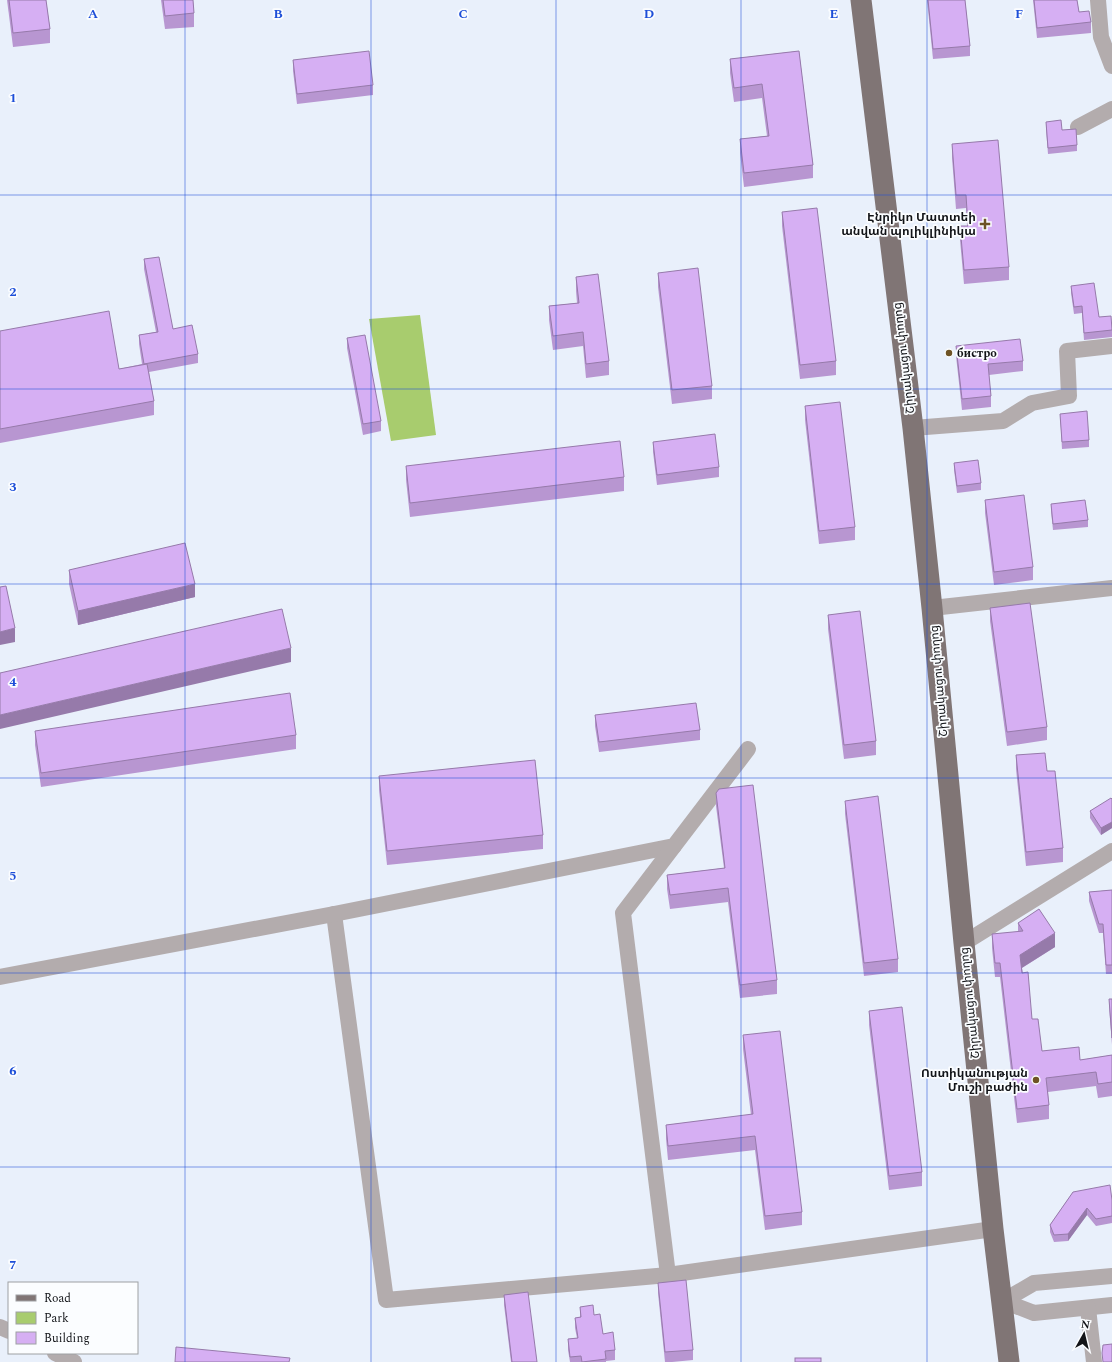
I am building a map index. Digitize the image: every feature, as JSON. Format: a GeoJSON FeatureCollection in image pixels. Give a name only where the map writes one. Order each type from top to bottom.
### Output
{"type":"FeatureCollection","features":[{"type":"Feature","properties":{"kind":"main road","name":"Շիրակացու փողոց"},"geometry":{"type":"LineString","coordinates":[[861,0],[913,428],[993,1228],[1003,1301],[1009,1362]]}},
{"type":"Feature","properties":{"kind":"street"},"geometry":{"type":"LineString","coordinates":[[1098,0],[1101,37],[1112,66]]}},
{"type":"Feature","properties":{"kind":"street"},"geometry":{"type":"LineString","coordinates":[[1078,127],[1112,109]]}},
{"type":"Feature","properties":{"kind":"street"},"geometry":{"type":"LineString","coordinates":[[913,428],[1003,420],[1032,402],[1070,396],[1067,351],[1112,346]]}},
{"type":"Feature","properties":{"kind":"street"},"geometry":{"type":"LineString","coordinates":[[932,608],[1112,588]]}},
{"type":"Feature","properties":{"kind":"street"},"geometry":{"type":"LineString","coordinates":[[668,1275],[623,913],[748,749]]}},
{"type":"Feature","properties":{"kind":"street"},"geometry":{"type":"LineString","coordinates":[[0,977],[334,914],[674,846]]}},
{"type":"Feature","properties":{"kind":"street"},"geometry":{"type":"LineString","coordinates":[[964,943],[1112,851]]}},
{"type":"Feature","properties":{"kind":"street"},"geometry":{"type":"LineString","coordinates":[[334,914],[386,1300],[668,1275],[993,1228]]}},
{"type":"Feature","properties":{"kind":"street"},"geometry":{"type":"LineString","coordinates":[[1003,1301],[1034,1284],[1112,1276]]}},
{"type":"Feature","properties":{"kind":"street"},"geometry":{"type":"LineString","coordinates":[[1003,1301],[1034,1313],[1112,1305]]}},
{"type":"Feature","properties":{"kind":"street"},"geometry":{"type":"LineString","coordinates":[[1088,1308],[1094,1362]]}},
{"type":"Feature","properties":{"kind":"street"},"geometry":{"type":"LineString","coordinates":[[57,1354],[74,1362]]}},
{"type":"Feature","properties":{"kind":"green space"},"geometry":{"type":"Polygon","coordinates":[[[420,315],[436,435],[391,441],[369,319],[420,315]]]}},
{"type":"Feature","properties":{"kind":"building"},"geometry":{"type":"Polygon","coordinates":[[[9,0],[46,0],[50,29],[13,33],[9,0]]]}},
{"type":"Feature","properties":{"kind":"building"},"geometry":{"type":"Polygon","coordinates":[[[163,0],[193,0],[194,13],[165,16],[163,0]]]}},
{"type":"Feature","properties":{"kind":"building"},"geometry":{"type":"Polygon","coordinates":[[[928,0],[965,0],[970,46],[933,49],[928,0]]]}},
{"type":"Feature","properties":{"kind":"building"},"geometry":{"type":"Polygon","coordinates":[[[1034,0],[1077,0],[1079,12],[1089,11],[1091,22],[1037,28],[1034,0]]]}},
{"type":"Feature","properties":{"kind":"building"},"geometry":{"type":"Polygon","coordinates":[[[369,51],[373,85],[297,94],[293,60],[369,51]]]}},
{"type":"Feature","properties":{"kind":"building"},"geometry":{"type":"Polygon","coordinates":[[[799,51],[813,165],[744,173],[740,139],[769,136],[762,84],[734,88],[730,59],[799,51]]]}},
{"type":"Feature","properties":{"kind":"building"},"geometry":{"type":"Polygon","coordinates":[[[1061,120],[1062,130],[1076,129],[1077,145],[1048,148],[1046,122],[1061,120]]]}},
{"type":"Feature","properties":{"kind":"building","name":"Էնրիկո Մատտեի անվան պոլիկլինիկա"},"geometry":{"type":"Polygon","coordinates":[[[998,140],[1009,267],[964,270],[960,226],[968,226],[966,195],[956,195],[952,144],[998,140]]]}},
{"type":"Feature","properties":{"kind":"building"},"geometry":{"type":"Polygon","coordinates":[[[817,208],[836,361],[800,365],[782,212],[817,208]]]}},
{"type":"Feature","properties":{"kind":"building"},"geometry":{"type":"Polygon","coordinates":[[[159,257],[173,329],[192,325],[198,354],[144,364],[139,335],[158,332],[144,259],[159,257]]]}},
{"type":"Feature","properties":{"kind":"building"},"geometry":{"type":"Polygon","coordinates":[[[698,268],[712,386],[672,390],[658,273],[698,268]]]}},
{"type":"Feature","properties":{"kind":"building"},"geometry":{"type":"Polygon","coordinates":[[[598,274],[609,361],[586,364],[583,332],[553,336],[549,306],[579,303],[576,277],[598,274]]]}},
{"type":"Feature","properties":{"kind":"building"},"geometry":{"type":"Polygon","coordinates":[[[1094,283],[1099,317],[1111,316],[1112,330],[1084,333],[1082,306],[1074,307],[1071,286],[1094,283]]]}},
{"type":"Feature","properties":{"kind":"building"},"geometry":{"type":"Polygon","coordinates":[[[109,311],[119,369],[147,364],[154,401],[0,429],[0,331],[109,311]]]}},
{"type":"Feature","properties":{"kind":"building"},"geometry":{"type":"Polygon","coordinates":[[[365,335],[381,421],[363,424],[347,338],[365,335]]]}},
{"type":"Feature","properties":{"kind":"building"},"geometry":{"type":"Polygon","coordinates":[[[1020,339],[1023,361],[988,364],[991,396],[962,399],[956,346],[1020,339]]]}},
{"type":"Feature","properties":{"kind":"building"},"geometry":{"type":"Polygon","coordinates":[[[840,402],[855,527],[819,531],[805,406],[840,402]]]}},
{"type":"Feature","properties":{"kind":"building"},"geometry":{"type":"Polygon","coordinates":[[[1087,411],[1089,440],[1062,442],[1060,414],[1087,411]]]}},
{"type":"Feature","properties":{"kind":"building"},"geometry":{"type":"Polygon","coordinates":[[[715,434],[719,467],[657,475],[653,442],[715,434]]]}},
{"type":"Feature","properties":{"kind":"building"},"geometry":{"type":"Polygon","coordinates":[[[620,441],[624,477],[410,503],[406,466],[620,441]]]}},
{"type":"Feature","properties":{"kind":"building"},"geometry":{"type":"Polygon","coordinates":[[[978,460],[981,483],[957,486],[954,463],[978,460]]]}},
{"type":"Feature","properties":{"kind":"building"},"geometry":{"type":"Polygon","coordinates":[[[1024,495],[1033,567],[994,572],[985,500],[1024,495]]]}},
{"type":"Feature","properties":{"kind":"building"},"geometry":{"type":"Polygon","coordinates":[[[1085,500],[1088,520],[1053,524],[1051,504],[1085,500]]]}},
{"type":"Feature","properties":{"kind":"building"},"geometry":{"type":"Polygon","coordinates":[[[185,543],[195,584],[78,611],[69,570],[185,543]]]}},
{"type":"Feature","properties":{"kind":"building"},"geometry":{"type":"Polygon","coordinates":[[[6,586],[15,628],[0,632],[0,587],[6,586]]]}},
{"type":"Feature","properties":{"kind":"building"},"geometry":{"type":"Polygon","coordinates":[[[1030,603],[1047,727],[1007,732],[990,608],[1030,603]]]}},
{"type":"Feature","properties":{"kind":"building"},"geometry":{"type":"Polygon","coordinates":[[[282,609],[291,648],[0,715],[0,673],[282,609]]]}},
{"type":"Feature","properties":{"kind":"building"},"geometry":{"type":"Polygon","coordinates":[[[860,611],[876,741],[844,745],[828,615],[860,611]]]}},
{"type":"Feature","properties":{"kind":"building"},"geometry":{"type":"Polygon","coordinates":[[[290,693],[296,735],[41,773],[35,731],[290,693]]]}},
{"type":"Feature","properties":{"kind":"building"},"geometry":{"type":"Polygon","coordinates":[[[696,703],[700,730],[599,742],[595,715],[696,703]]]}},
{"type":"Feature","properties":{"kind":"building"},"geometry":{"type":"Polygon","coordinates":[[[1045,753],[1047,771],[1055,771],[1063,848],[1026,852],[1016,755],[1045,753]]]}},
{"type":"Feature","properties":{"kind":"building"},"geometry":{"type":"Polygon","coordinates":[[[535,760],[543,835],[387,851],[379,776],[535,760]]]}},
{"type":"Feature","properties":{"kind":"building"},"geometry":{"type":"Polygon","coordinates":[[[753,785],[777,980],[740,985],[728,888],[670,895],[667,875],[725,868],[716,793],[719,789],[753,785]]]}},
{"type":"Feature","properties":{"kind":"building"},"geometry":{"type":"Polygon","coordinates":[[[878,796],[898,959],[864,963],[845,801],[878,796]]]}},
{"type":"Feature","properties":{"kind":"building"},"geometry":{"type":"Polygon","coordinates":[[[1111,798],[1112,822],[1101,828],[1090,811],[1111,798]]]}},
{"type":"Feature","properties":{"kind":"building"},"geometry":{"type":"Polygon","coordinates":[[[1112,890],[1112,965],[1106,965],[1103,924],[1099,924],[1089,892],[1112,890]]]}},
{"type":"Feature","properties":{"kind":"building"},"geometry":{"type":"Polygon","coordinates":[[[1039,909],[1055,933],[1020,955],[1022,973],[1028,972],[1032,1019],[1038,1019],[1042,1051],[1079,1047],[1080,1060],[1112,1055],[1112,1082],[1098,1084],[1096,1072],[1046,1078],[1049,1105],[1017,1109],[1000,963],[995,963],[992,934],[1023,931],[1018,923],[1039,909]]]}},
{"type":"Feature","properties":{"kind":"building"},"geometry":{"type":"Polygon","coordinates":[[[1109,999],[1112,999],[1112,1038],[1109,999]]]}},
{"type":"Feature","properties":{"kind":"building"},"geometry":{"type":"Polygon","coordinates":[[[902,1007],[922,1172],[889,1176],[869,1011],[902,1007]]]}},
{"type":"Feature","properties":{"kind":"building"},"geometry":{"type":"Polygon","coordinates":[[[780,1031],[802,1212],[765,1216],[755,1136],[668,1146],[666,1125],[753,1114],[743,1035],[780,1031]]]}},
{"type":"Feature","properties":{"kind":"building"},"geometry":{"type":"Polygon","coordinates":[[[1110,1185],[1112,1216],[1096,1219],[1087,1208],[1068,1234],[1054,1235],[1050,1225],[1073,1192],[1110,1185]]]}},
{"type":"Feature","properties":{"kind":"building"},"geometry":{"type":"Polygon","coordinates":[[[686,1280],[693,1350],[665,1352],[658,1283],[686,1280]]]}},
{"type":"Feature","properties":{"kind":"building"},"geometry":{"type":"Polygon","coordinates":[[[528,1292],[537,1362],[512,1362],[504,1295],[528,1292]]]}},
{"type":"Feature","properties":{"kind":"building"},"geometry":{"type":"Polygon","coordinates":[[[593,1305],[594,1315],[600,1314],[603,1334],[613,1332],[615,1350],[605,1351],[606,1359],[582,1362],[581,1356],[570,1357],[568,1339],[578,1338],[575,1318],[581,1317],[580,1307],[593,1305]]]}},
{"type":"Feature","properties":{"kind":"building"},"geometry":{"type":"Polygon","coordinates":[[[1112,1344],[1112,1362],[1103,1362],[1103,1345],[1112,1344]]]}},
{"type":"Feature","properties":{"kind":"building"},"geometry":{"type":"Polygon","coordinates":[[[176,1347],[290,1358],[289,1362],[175,1362],[176,1347]]]}},
{"type":"Feature","properties":{"kind":"building"},"geometry":{"type":"Polygon","coordinates":[[[795,1358],[821,1358],[821,1362],[795,1362],[795,1358]]]}},
{"type":"Feature","properties":{"kind":"place","name":"Էնրիկո Մատտեի անվան պոլիկլինիկա"},"geometry":{"type":"Point","coordinates":[985,224]}},
{"type":"Feature","properties":{"kind":"place","name":"бистро"},"geometry":{"type":"Point","coordinates":[949,353]}},
{"type":"Feature","properties":{"kind":"place","name":"Ոստիկանության Մուշի բաժին"},"geometry":{"type":"Point","coordinates":[1036,1080]}}]}
